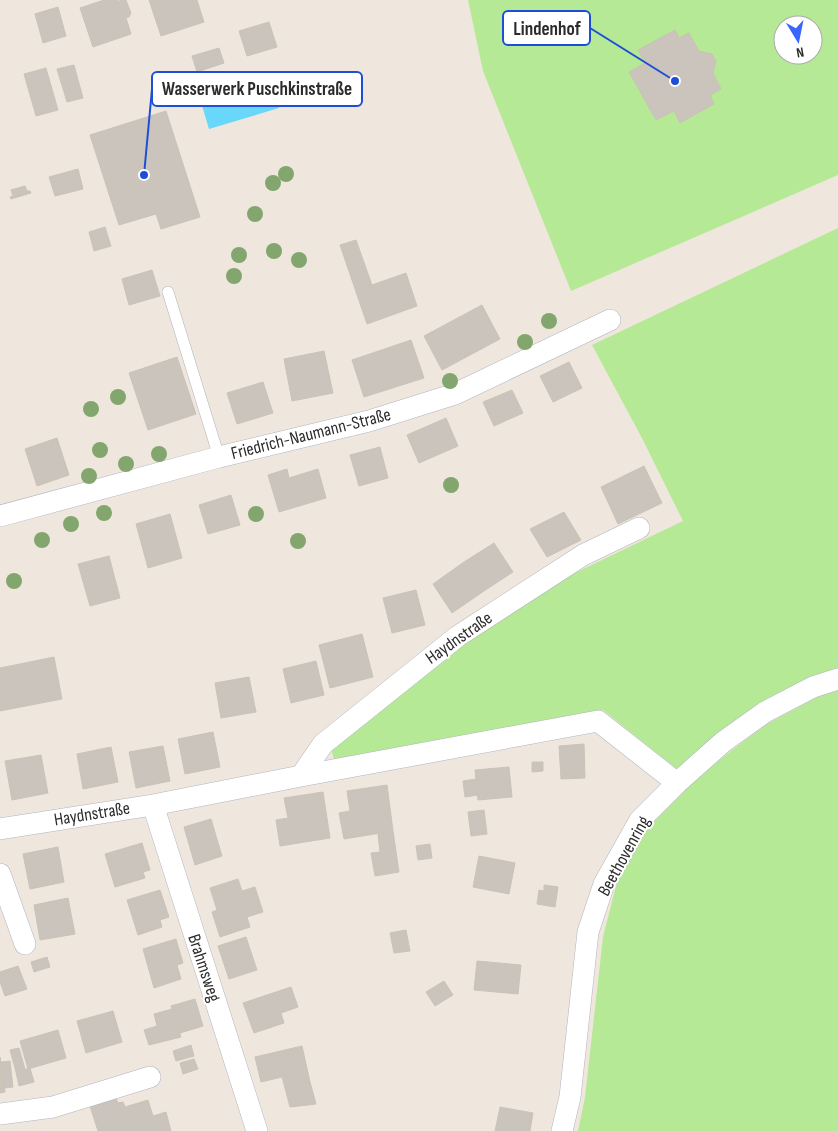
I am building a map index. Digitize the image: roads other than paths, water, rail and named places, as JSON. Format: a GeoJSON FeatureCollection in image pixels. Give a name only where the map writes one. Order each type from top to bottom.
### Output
{"type":"FeatureCollection","features":[{"type":"Feature","properties":{"kind":"street","name":"Friedrich-Naumann-Straße"},"geometry":{"type":"LineString","coordinates":[[0,516],[219,457],[369,421],[454,394],[610,320]]}},
{"type":"Feature","properties":{"kind":"street","name":"Haydnstraße"},"geometry":{"type":"LineString","coordinates":[[301,776],[323,744],[458,636],[584,555],[639,528]]}},
{"type":"Feature","properties":{"kind":"street","name":"Beethovenring"},"geometry":{"type":"LineString","coordinates":[[562,1131],[570,1097],[588,932],[604,884],[640,820],[677,783],[723,742],[765,712],[813,687],[838,679]]}},
{"type":"Feature","properties":{"kind":"street","name":"Haydnstraße"},"geometry":{"type":"LineString","coordinates":[[0,829],[153,805],[598,721],[677,783]]}},
{"type":"Feature","properties":{"kind":"street","name":"Brahmsweg"},"geometry":{"type":"LineString","coordinates":[[153,805],[257,1131]]}},
{"type":"Feature","properties":{"kind":"street"},"geometry":{"type":"LineString","coordinates":[[0,874],[25,944]]}},
{"type":"Feature","properties":{"kind":"street"},"geometry":{"type":"LineString","coordinates":[[0,1114],[53,1106],[150,1077]]}},
{"type":"Feature","properties":{"kind":"lane"},"geometry":{"type":"LineString","coordinates":[[168,292],[219,457]]}},
{"type":"Feature","properties":{"kind":"water"},"geometry":{"type":"Polygon","coordinates":[[[267,71],[279,108],[209,129],[198,92],[267,71]]]}},
{"type":"Feature","properties":{"kind":"place","name":"Lindenhof"},"geometry":{"type":"Point","coordinates":[675,81]}},
{"type":"Feature","properties":{"kind":"place","name":"Wasserwerk Puschkinstraße"},"geometry":{"type":"Point","coordinates":[144,175]}}]}
